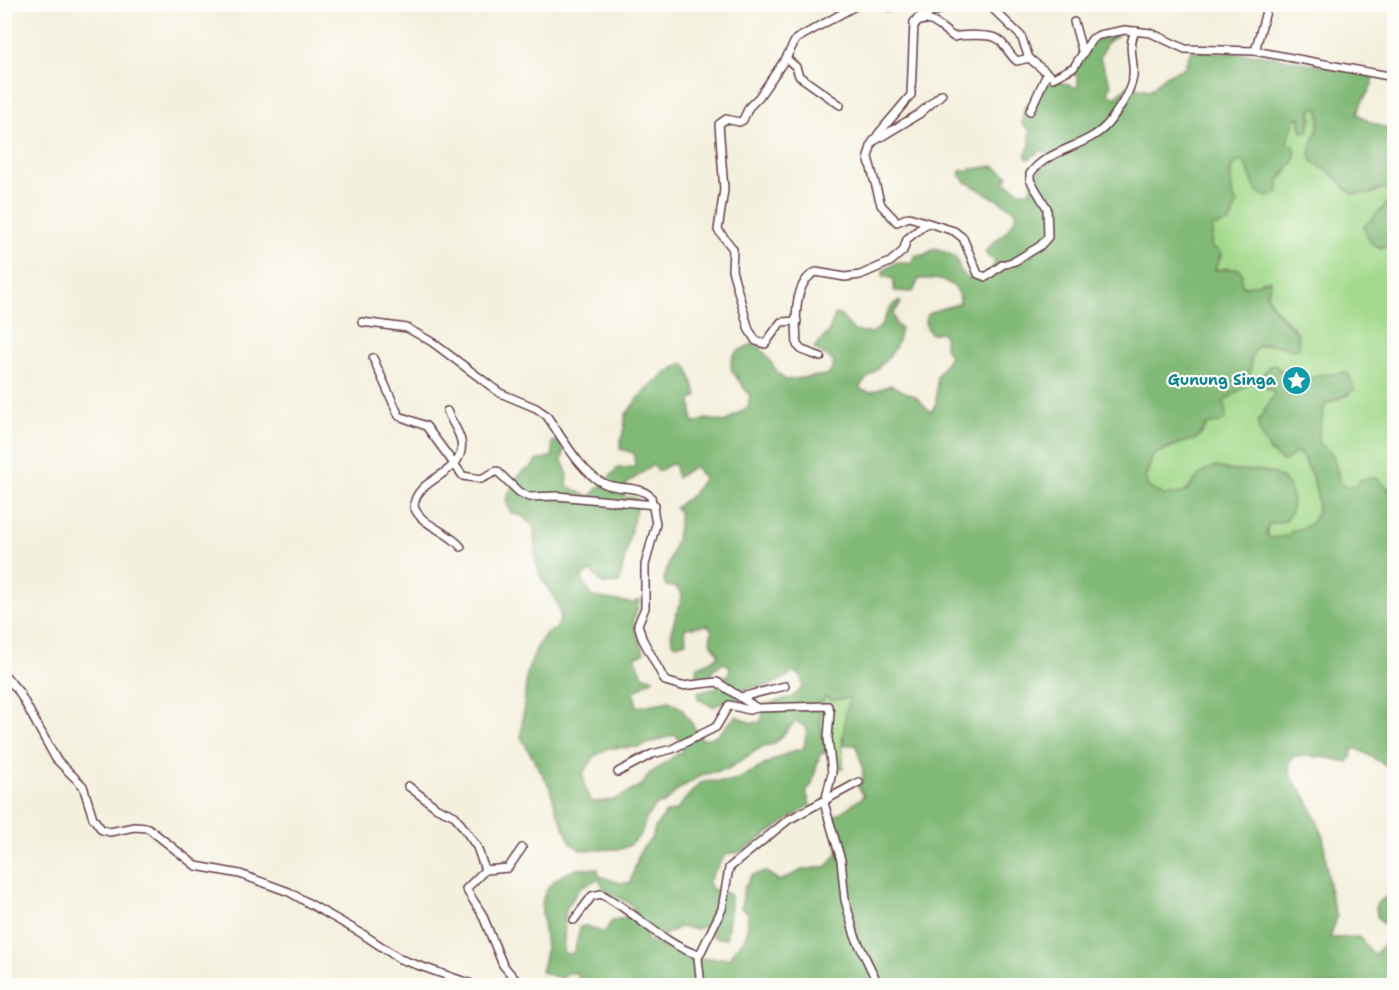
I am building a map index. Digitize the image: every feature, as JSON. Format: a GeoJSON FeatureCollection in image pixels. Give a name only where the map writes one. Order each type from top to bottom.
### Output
{"type":"FeatureCollection","features":[{"type":"Feature","properties":{"kind":"street"},"geometry":{"type":"LineString","coordinates":[[797,321],[786,321],[777,325],[767,343],[756,341],[749,330],[732,270],[733,249],[718,230],[724,190],[719,124],[726,119],[739,122],[743,120],[748,107],[759,97],[799,36],[859,4]]}},
{"type":"Feature","properties":{"kind":"street"},"geometry":{"type":"LineString","coordinates":[[884,4],[890,7],[900,4]]}},
{"type":"Feature","properties":{"kind":"street"},"geometry":{"type":"LineString","coordinates":[[945,4],[939,11],[921,14],[913,26],[911,95],[872,143],[868,157],[878,198],[884,211],[897,222],[909,217],[954,231],[963,238],[978,274],[986,277],[1002,265],[1015,261],[1040,246],[1048,237],[1047,208],[1030,174],[1051,155],[1090,138],[1109,123],[1132,80],[1131,39],[1136,31]]}},
{"type":"Feature","properties":{"kind":"street"},"geometry":{"type":"LineString","coordinates":[[988,4],[1021,36],[1029,58],[1046,76],[1057,78],[1067,73],[1092,39],[1125,30],[1150,33],[1185,49],[1255,51],[1395,77]]}},
{"type":"Feature","properties":{"kind":"street"},"geometry":{"type":"LineString","coordinates":[[1255,51],[1268,4]]}},
{"type":"Feature","properties":{"kind":"street"},"geometry":{"type":"LineString","coordinates":[[913,26],[918,21],[931,21],[936,22],[954,37],[964,34],[991,36],[998,39],[1017,61],[1029,58]]}},
{"type":"Feature","properties":{"kind":"street"},"geometry":{"type":"LineString","coordinates":[[1074,22],[1083,54]]}},
{"type":"Feature","properties":{"kind":"street"},"geometry":{"type":"LineString","coordinates":[[786,58],[796,67],[799,76],[840,105]]}},
{"type":"Feature","properties":{"kind":"street"},"geometry":{"type":"LineString","coordinates":[[1030,111],[1046,76]]}},
{"type":"Feature","properties":{"kind":"street"},"geometry":{"type":"LineString","coordinates":[[872,143],[919,114],[942,94]]}},
{"type":"Feature","properties":{"kind":"street"},"geometry":{"type":"LineString","coordinates":[[821,357],[798,347],[799,294],[811,275],[819,272],[845,277],[860,275],[890,262],[903,251],[908,239],[927,223]]}},
{"type":"Feature","properties":{"kind":"street"},"geometry":{"type":"LineString","coordinates":[[362,322],[407,328],[432,342],[500,393],[536,408],[546,415],[594,477],[615,487],[646,492],[655,506],[656,524],[645,565],[646,602],[638,624],[642,638],[668,684],[682,686],[717,682],[758,708]]}},
{"type":"Feature","properties":{"kind":"street"},"geometry":{"type":"LineString","coordinates":[[373,358],[399,416],[426,426],[453,466],[468,478],[484,479],[492,472],[501,471],[519,492],[529,496],[556,496],[655,506]]}},
{"type":"Feature","properties":{"kind":"street"},"geometry":{"type":"LineString","coordinates":[[447,411],[461,442],[459,454],[453,466],[422,488],[417,494],[414,506],[421,518],[451,536],[461,547]]}},
{"type":"Feature","properties":{"kind":"street"},"geometry":{"type":"LineString","coordinates":[[4,674],[19,692],[56,759],[83,786],[93,818],[102,830],[116,832],[134,827],[148,828],[196,866],[240,874],[289,892],[361,933],[400,959],[477,986]]}},
{"type":"Feature","properties":{"kind":"street"},"geometry":{"type":"LineString","coordinates":[[741,697],[785,686]]}},
{"type":"Feature","properties":{"kind":"street"},"geometry":{"type":"LineString","coordinates":[[618,772],[652,754],[672,749],[716,726],[729,705],[749,710],[828,706],[830,712],[828,738],[832,773],[824,803],[841,860],[845,900],[855,936],[879,986]]}},
{"type":"Feature","properties":{"kind":"street"},"geometry":{"type":"LineString","coordinates":[[700,986],[699,955],[722,909],[729,867],[788,820],[824,803],[859,782]]}},
{"type":"Feature","properties":{"kind":"street"},"geometry":{"type":"LineString","coordinates":[[408,786],[436,808],[455,816],[477,847],[485,870]]}},
{"type":"Feature","properties":{"kind":"street"},"geometry":{"type":"LineString","coordinates":[[521,986],[503,965],[482,914],[466,889],[485,870],[508,868],[522,848]]}},
{"type":"Feature","properties":{"kind":"street"},"geometry":{"type":"LineString","coordinates":[[574,920],[592,896],[601,894],[627,909],[675,946],[699,955]]}},
{"type":"Feature","properties":{"kind":"green space"},"geometry":{"type":"Polygon","coordinates":[[[1118,35],[1107,42],[1100,58],[1111,85],[1108,93],[1115,98],[1127,86],[1150,90],[1165,76],[1184,68],[1191,51],[1263,55],[1366,74],[1374,78],[1357,114],[1385,128],[1391,127],[1394,117],[1394,248],[1372,244],[1364,227],[1393,196],[1391,190],[1380,188],[1370,194],[1352,194],[1336,177],[1312,161],[1311,149],[1319,122],[1318,108],[1312,107],[1308,132],[1302,132],[1300,117],[1295,119],[1287,141],[1295,148],[1295,159],[1280,179],[1277,194],[1266,197],[1257,192],[1244,161],[1234,163],[1230,172],[1232,195],[1237,204],[1230,222],[1212,227],[1211,247],[1221,254],[1215,270],[1239,269],[1242,273],[1241,284],[1245,287],[1270,280],[1269,291],[1266,294],[1276,312],[1298,333],[1299,349],[1267,344],[1256,347],[1251,358],[1250,383],[1224,401],[1226,416],[1224,421],[1207,425],[1196,439],[1174,445],[1153,455],[1145,479],[1149,488],[1163,495],[1184,493],[1202,473],[1214,467],[1233,471],[1270,473],[1283,480],[1288,486],[1292,508],[1285,521],[1269,524],[1266,533],[1269,538],[1290,536],[1291,531],[1310,524],[1318,508],[1318,498],[1308,467],[1298,452],[1285,461],[1275,456],[1263,439],[1258,422],[1274,395],[1272,390],[1262,384],[1263,374],[1275,364],[1291,385],[1296,386],[1318,375],[1345,373],[1350,375],[1354,390],[1325,405],[1317,440],[1333,456],[1340,482],[1344,486],[1354,486],[1362,479],[1377,478],[1389,489],[1394,490],[1394,770],[1358,749],[1352,749],[1348,762],[1321,757],[1294,756],[1289,762],[1290,776],[1306,797],[1323,835],[1330,894],[1337,917],[1330,938],[1359,937],[1373,954],[1379,950],[1384,944],[1389,929],[1377,917],[1376,904],[1394,891],[1394,985],[580,986],[577,973],[567,973],[562,979],[541,972],[546,949],[542,902],[550,885],[574,870],[597,868],[600,876],[619,883],[630,883],[640,851],[651,839],[655,828],[666,813],[677,810],[700,783],[733,781],[785,754],[804,748],[807,728],[796,721],[774,744],[763,746],[728,769],[701,775],[679,789],[663,804],[658,804],[646,818],[641,834],[630,845],[621,849],[580,850],[571,843],[556,809],[550,788],[521,737],[527,672],[538,645],[546,633],[556,629],[560,613],[538,569],[534,527],[522,516],[511,513],[506,500],[514,482],[536,461],[553,456],[552,442],[558,441],[564,451],[562,461],[568,475],[567,486],[587,496],[592,495],[618,468],[635,467],[634,453],[620,449],[625,416],[651,386],[674,368],[683,363],[688,368],[697,396],[691,401],[693,424],[706,419],[725,422],[748,407],[750,396],[732,371],[732,360],[736,353],[753,344],[759,347],[777,372],[786,380],[826,375],[831,372],[834,362],[814,348],[829,332],[835,314],[840,315],[854,331],[871,333],[880,326],[890,308],[899,301],[901,303],[893,314],[896,325],[901,328],[896,347],[860,386],[861,390],[871,392],[891,385],[916,397],[931,412],[936,404],[937,376],[950,356],[945,347],[944,335],[941,332],[931,334],[925,319],[933,311],[960,303],[959,295],[952,285],[933,279],[919,279],[913,292],[894,291],[894,279],[883,276],[883,271],[897,262],[910,264],[916,255],[924,255],[936,248],[956,257],[960,270],[968,279],[977,276],[985,280],[996,261],[988,257],[985,252],[1012,224],[1017,211],[966,182],[960,175],[960,171],[993,166],[1008,175],[1005,182],[1019,191],[1030,192],[1034,175],[1046,166],[1051,157],[1042,150],[1028,159],[1025,155],[1030,146],[1030,130],[1022,124],[1024,108],[1033,100],[1047,78],[1078,88],[1078,77],[1072,72],[1093,41],[1118,35]],[[670,464],[659,471],[653,465],[628,483],[622,492],[625,497],[635,497],[638,500],[619,583],[603,584],[591,571],[581,577],[592,597],[632,603],[640,600],[633,621],[644,653],[635,657],[643,675],[653,679],[634,692],[637,707],[670,701],[682,709],[702,739],[708,738],[721,732],[736,716],[751,723],[761,722],[765,705],[792,697],[803,687],[801,676],[793,672],[771,684],[746,688],[739,702],[723,702],[713,707],[698,698],[698,692],[718,688],[719,677],[729,675],[730,666],[724,663],[713,669],[711,676],[696,675],[697,667],[718,657],[710,641],[712,631],[708,625],[685,628],[686,642],[676,645],[672,642],[673,624],[682,594],[676,587],[666,586],[664,580],[678,527],[679,511],[675,508],[692,495],[704,478],[696,468],[691,468],[677,478],[675,465],[670,464]],[[825,697],[822,703],[820,725],[826,753],[820,754],[812,784],[806,792],[810,805],[741,852],[726,854],[709,880],[711,889],[729,893],[731,905],[726,939],[714,937],[702,926],[698,929],[679,927],[661,937],[650,932],[646,940],[694,959],[731,958],[746,936],[748,912],[741,908],[744,888],[752,875],[766,872],[780,881],[802,870],[828,866],[838,852],[833,818],[864,796],[858,786],[863,772],[856,745],[843,745],[845,715],[850,698],[832,700],[825,697]],[[676,734],[639,747],[608,748],[595,756],[583,773],[586,792],[592,802],[613,800],[628,793],[643,784],[648,775],[683,750],[676,734]],[[599,879],[580,887],[566,909],[563,953],[571,954],[575,950],[580,927],[586,926],[604,933],[612,921],[630,916],[636,911],[629,903],[605,891],[599,879]]]}},
{"type":"Feature","properties":{"kind":"green space"},"geometry":{"type":"Polygon","coordinates":[[[1312,107],[1318,108],[1321,118],[1312,161],[1336,177],[1348,191],[1370,194],[1386,188],[1391,190],[1393,196],[1377,217],[1368,223],[1379,248],[1394,248],[1394,490],[1362,479],[1354,486],[1344,486],[1340,482],[1333,456],[1317,440],[1325,405],[1349,394],[1345,373],[1318,375],[1296,386],[1291,385],[1279,368],[1266,388],[1272,390],[1274,395],[1260,424],[1270,453],[1298,452],[1303,458],[1316,488],[1317,509],[1315,518],[1309,525],[1291,531],[1290,536],[1269,538],[1266,528],[1269,524],[1279,522],[1286,517],[1292,504],[1289,488],[1276,475],[1261,471],[1234,471],[1214,467],[1202,473],[1184,493],[1163,495],[1149,488],[1145,479],[1153,455],[1201,435],[1207,425],[1226,410],[1224,401],[1250,383],[1251,358],[1256,347],[1277,344],[1293,350],[1293,326],[1273,306],[1264,280],[1247,287],[1241,284],[1242,273],[1229,268],[1215,270],[1215,265],[1221,257],[1211,248],[1212,227],[1230,222],[1237,204],[1231,184],[1234,163],[1244,161],[1257,192],[1283,177],[1295,159],[1287,142],[1295,119],[1300,116],[1300,127],[1312,122],[1312,107]]]}},
{"type":"Feature","properties":{"kind":"green space"},"geometry":{"type":"Polygon","coordinates":[[[825,697],[832,700],[851,698],[845,715],[846,730],[842,735],[843,768],[836,769],[834,753],[826,753],[820,717],[825,697]]]}},
{"type":"Feature","properties":{"kind":"place","name":"Gunung Singa"},"geometry":{"type":"Point","coordinates":[1297,380]}}]}
